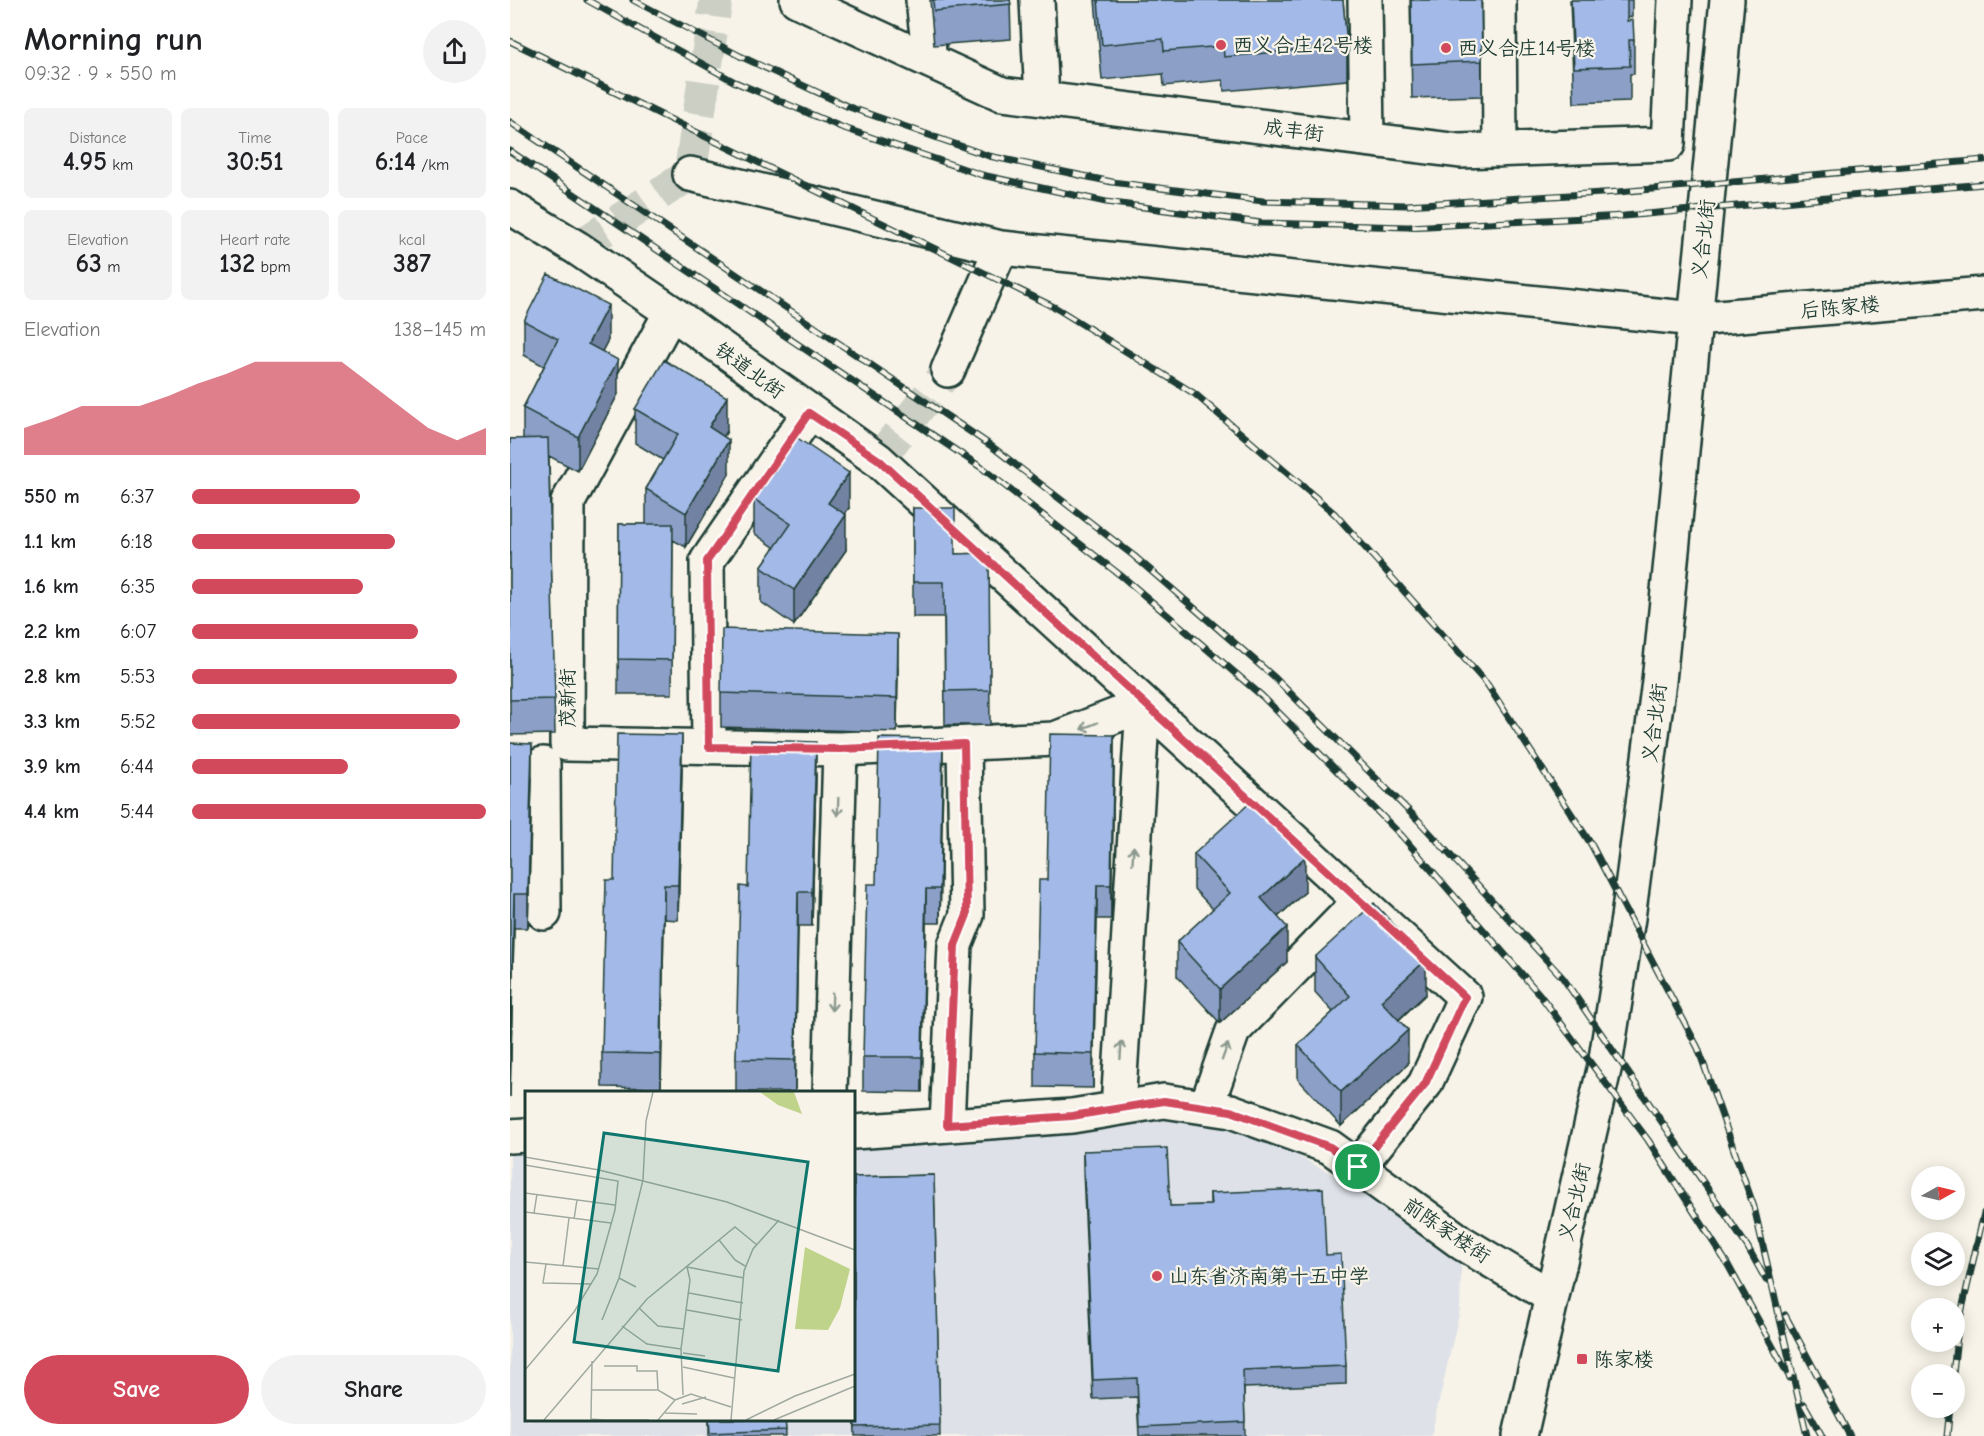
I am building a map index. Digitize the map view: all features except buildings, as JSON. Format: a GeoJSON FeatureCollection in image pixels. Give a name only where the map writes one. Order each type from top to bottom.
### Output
{"type":"FeatureCollection","features":[{"type":"Feature","properties":{"kind":"street","name":"成丰街"},"geometry":{"type":"LineString","coordinates":[[797,0],[1002,94],[1460,151],[1668,144],[1675,0]]}},
{"type":"Feature","properties":{"kind":"street"},"geometry":{"type":"LineString","coordinates":[[923,0],[930,61]]}},
{"type":"Feature","properties":{"kind":"street"},"geometry":{"type":"LineString","coordinates":[[1037,0],[1042,99]]}},
{"type":"Feature","properties":{"kind":"street"},"geometry":{"type":"LineString","coordinates":[[1365,0],[1367,139]]}},
{"type":"Feature","properties":{"kind":"street"},"geometry":{"type":"LineString","coordinates":[[1499,0],[1500,150]]}},
{"type":"Feature","properties":{"kind":"street","name":"义合北街"},"geometry":{"type":"LineString","coordinates":[[1520,1436],[1605,1065],[1628,918],[1659,681],[1727,0]]}},
{"type":"Feature","properties":{"kind":"street","name":"后陈家楼"},"geometry":{"type":"LineString","coordinates":[[690,174],[1001,248],[1695,320],[1984,294]]}},
{"type":"Feature","properties":{"kind":"street","name":"铁道北街"},"geometry":{"type":"LineString","coordinates":[[510,207],[577,248],[671,312],[809,413],[879,460],[1143,705],[1465,997],[1425,1084],[1358,1167]]}},
{"type":"Feature","properties":{"kind":"street"},"geometry":{"type":"LineString","coordinates":[[948,370],[1001,248]]}},
{"type":"Feature","properties":{"kind":"street","name":"茂新街"},"geometry":{"type":"LineString","coordinates":[[671,312],[568,502],[555,754],[709,747],[840,749],[1055,740],[1143,705]]}},
{"type":"Feature","properties":{"kind":"street"},"geometry":{"type":"LineString","coordinates":[[709,747],[707,561],[809,413]]}},
{"type":"Feature","properties":{"kind":"street"},"geometry":{"type":"LineString","coordinates":[[1118,1108],[1143,705]]}},
{"type":"Feature","properties":{"kind":"street"},"geometry":{"type":"LineString","coordinates":[[947,1125],[955,945],[967,915],[964,744]]}},
{"type":"Feature","properties":{"kind":"street"},"geometry":{"type":"LineString","coordinates":[[830,1091],[840,749]]}},
{"type":"Feature","properties":{"kind":"street"},"geometry":{"type":"LineString","coordinates":[[510,767],[555,754],[544,914]]}},
{"type":"Feature","properties":{"kind":"street"},"geometry":{"type":"LineString","coordinates":[[1206,1107],[1233,1031],[1360,901]]}},
{"type":"Feature","properties":{"kind":"street","name":"前陈家楼街"},"geometry":{"type":"LineString","coordinates":[[855,1132],[1072,1116],[1164,1101],[1231,1111],[1330,1147],[1461,1242],[1552,1297]]}},
{"type":"Feature","properties":{"kind":"street"},"geometry":{"type":"LineString","coordinates":[[510,1136],[525,1135]]}},
{"type":"Feature","properties":{"kind":"shaded area","name":"山东省济南第十五中学"},"geometry":{"type":"Polygon","coordinates":[[[1206,1107],[1462,1243],[1460,1310],[1431,1436],[510,1436],[510,1145],[525,1145],[525,1421],[855,1421],[855,1132],[1206,1107]]]}},
{"type":"Feature","properties":{"kind":"tunnel"},"geometry":{"type":"LineString","coordinates":[[577,248],[690,174],[716,0]]}},
{"type":"Feature","properties":{"kind":"tunnel"},"geometry":{"type":"LineString","coordinates":[[878,460],[948,370]]}},
{"type":"Feature","properties":{"kind":"railway"},"geometry":{"type":"LineString","coordinates":[[587,0],[735,82],[841,127],[982,175],[1106,202],[1261,223],[1408,227],[1624,216],[1984,184]]}},
{"type":"Feature","properties":{"kind":"railway"},"geometry":{"type":"LineString","coordinates":[[633,0],[740,56],[849,107],[989,156],[1112,182],[1263,201],[1406,205],[1618,192],[1984,160]]}},
{"type":"Feature","properties":{"kind":"railway"},"geometry":{"type":"LineString","coordinates":[[510,41],[1056,308],[1195,394],[1335,514],[1487,684],[1591,844],[1698,1048],[1754,1207],[1807,1436]]}},
{"type":"Feature","properties":{"kind":"railway"},"geometry":{"type":"LineString","coordinates":[[510,122],[990,445],[1134,556],[1275,678],[1419,821],[1563,978],[1747,1246],[1766,1280]]}},
{"type":"Feature","properties":{"kind":"railway"},"geometry":{"type":"LineString","coordinates":[[510,151],[982,468],[1124,578],[1262,696],[1402,836],[1540,995],[1648,1140],[1728,1265],[1790,1378]]}},
{"type":"Feature","properties":{"kind":"railway"},"geometry":{"type":"LineString","coordinates":[[1954,1364],[1958,1327],[1984,1213]]}},
{"type":"Feature","properties":{"kind":"railway"},"geometry":{"type":"LineString","coordinates":[[1785,1315],[1850,1436]]}},
{"type":"Feature","properties":{"kind":"railway"},"geometry":{"type":"LineString","coordinates":[[1804,1404],[1822,1436]]}},
{"type":"Feature","properties":{"kind":"railway"},"geometry":{"type":"LineString","coordinates":[[1947,1436],[1949,1418]]}},
{"type":"Feature","properties":{"kind":"place","name":"西义合庄42号楼"},"geometry":{"type":"Point","coordinates":[1221,45]}},
{"type":"Feature","properties":{"kind":"place","name":"西义合庄14号楼"},"geometry":{"type":"Point","coordinates":[1446,48]}},
{"type":"Feature","properties":{"kind":"place","name":"山东省济南第十五中学"},"geometry":{"type":"Point","coordinates":[1157,1276]}},
{"type":"Feature","properties":{"kind":"place","name":"陈家楼"},"geometry":{"type":"Point","coordinates":[1582,1359]}},
{"type":"Feature","properties":{"kind":"route"},"geometry":{"type":"LineString","coordinates":[[809,413],[879,460],[1143,705],[1465,997],[1425,1084],[1358,1167],[1330,1147],[1231,1111],[1164,1101],[1072,1116],[947,1125],[955,945],[967,915],[964,744],[840,749],[709,747],[707,561],[809,413]]}}]}
